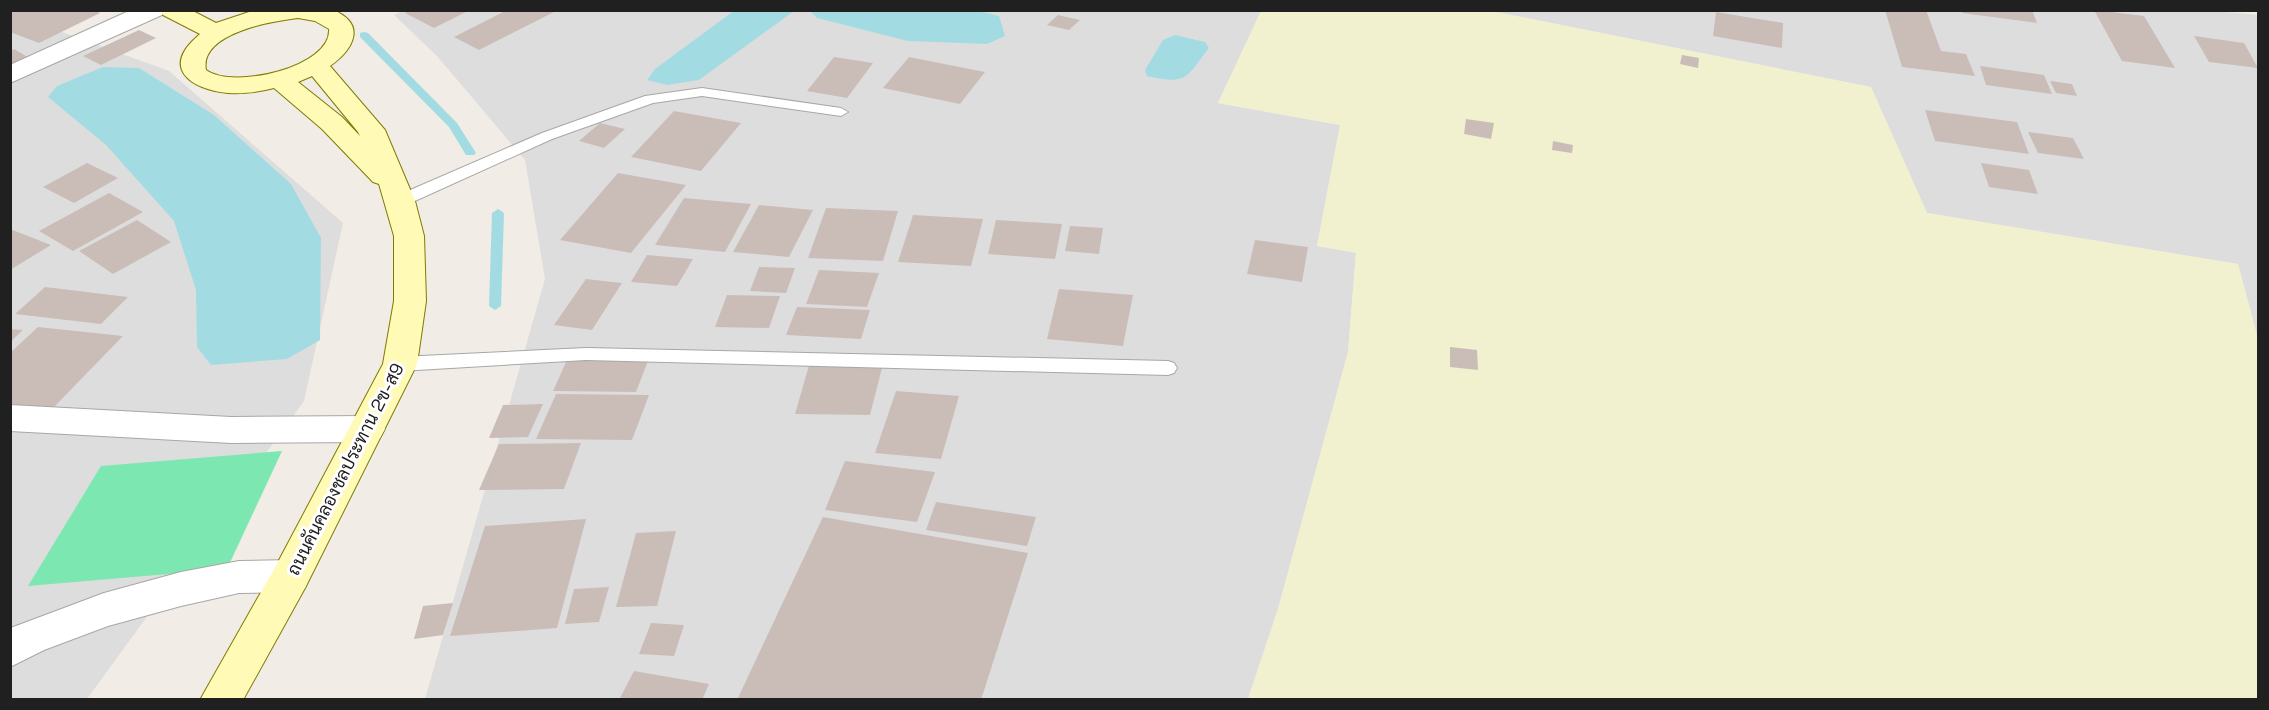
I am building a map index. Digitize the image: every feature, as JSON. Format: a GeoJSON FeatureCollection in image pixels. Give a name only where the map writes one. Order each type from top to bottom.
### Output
{"type":"FeatureCollection","features":[{"type":"Feature","properties":{"kind":"street"},"geometry":{"type":"LineString","coordinates":[[10,75],[84,39],[153,10]]}},
{"type":"Feature","properties":{"kind":"street"},"geometry":{"type":"LineString","coordinates":[[172,10],[229,28]]}},
{"type":"Feature","properties":{"kind":"street"},"geometry":{"type":"LineString","coordinates":[[192,10],[229,28]]}},
{"type":"Feature","properties":{"kind":"street"},"geometry":{"type":"LineString","coordinates":[[280,12],[333,13],[343,27],[343,36],[339,45],[315,64],[279,79],[238,85],[207,81],[197,75],[192,67],[194,58],[199,48],[229,28],[280,12]]}},
{"type":"Feature","properties":{"kind":"street","name":"ถนนคันคลองชลประทาน 2ข-ส9"},"geometry":{"type":"LineString","coordinates":[[221,699],[291,576],[400,364],[410,301],[409,236],[398,195],[371,130],[315,64]]}},
{"type":"Feature","properties":{"kind":"street","name":"ถนนคันคลองชลประทาน 2ข-ส9"},"geometry":{"type":"LineString","coordinates":[[279,79],[332,123],[398,195]]}},
{"type":"Feature","properties":{"kind":"street"},"geometry":{"type":"LineString","coordinates":[[10,418],[231,430],[368,429]]}},
{"type":"Feature","properties":{"kind":"street"},"geometry":{"type":"LineString","coordinates":[[10,649],[30,638],[104,610],[181,589],[239,577],[291,576]]}},
{"type":"Feature","properties":{"kind":"lane"},"geometry":{"type":"LineString","coordinates":[[398,195],[547,136],[650,99],[702,92],[841,112]]}},
{"type":"Feature","properties":{"kind":"lane"},"geometry":{"type":"LineString","coordinates":[[400,364],[586,354],[1168,368]]}},
{"type":"Feature","properties":{"kind":"shaded area"},"geometry":{"type":"Polygon","coordinates":[[[404,10],[1261,11],[1218,103],[1340,125],[1317,246],[1356,252],[1348,352],[1278,609],[1248,699],[425,699],[545,279],[525,160],[437,56],[394,15],[404,10]]]}},
{"type":"Feature","properties":{"kind":"shaded area"},"geometry":{"type":"Polygon","coordinates":[[[2204,10],[2258,15],[2258,339],[2238,264],[1927,213],[1871,87],[1491,11],[2204,10]]]}},
{"type":"Feature","properties":{"kind":"shaded area"},"geometry":{"type":"Polygon","coordinates":[[[10,13],[169,71],[343,223],[304,401],[87,699],[11,699],[10,13]]]}},
{"type":"Feature","properties":{"kind":"green space"},"geometry":{"type":"Polygon","coordinates":[[[1261,11],[1491,11],[1871,87],[1927,213],[2238,264],[2258,339],[2258,699],[1248,699],[1278,609],[1348,352],[1356,253],[1317,246],[1340,125],[1218,103],[1261,11]]]}},
{"type":"Feature","properties":{"kind":"green space"},"geometry":{"type":"Polygon","coordinates":[[[282,451],[227,569],[28,586],[101,466],[282,451]]]}},
{"type":"Feature","properties":{"kind":"water"},"geometry":{"type":"Polygon","coordinates":[[[735,10],[794,11],[699,80],[667,85],[647,80],[655,69],[735,10]]]}},
{"type":"Feature","properties":{"kind":"water"},"geometry":{"type":"Polygon","coordinates":[[[810,11],[983,12],[999,16],[1005,36],[987,44],[908,41],[817,18],[810,11]]]}},
{"type":"Feature","properties":{"kind":"water"},"geometry":{"type":"Polygon","coordinates":[[[1175,35],[1205,42],[1209,48],[1195,67],[1184,77],[1170,80],[1147,76],[1145,70],[1163,40],[1175,35]]]}},
{"type":"Feature","properties":{"kind":"water"},"geometry":{"type":"Polygon","coordinates":[[[103,67],[139,68],[214,115],[291,184],[321,238],[320,340],[287,359],[211,365],[197,347],[196,290],[174,221],[106,145],[48,97],[57,86],[103,67]]]}},
{"type":"Feature","properties":{"kind":"building"},"geometry":{"type":"Polygon","coordinates":[[[10,10],[93,10],[100,13],[39,43],[10,32],[10,10]]]}},
{"type":"Feature","properties":{"kind":"building"},"geometry":{"type":"Polygon","coordinates":[[[411,10],[470,10],[434,28],[405,13],[411,10]]]}},
{"type":"Feature","properties":{"kind":"building"},"geometry":{"type":"Polygon","coordinates":[[[507,10],[558,10],[479,50],[454,37],[507,10]]]}},
{"type":"Feature","properties":{"kind":"building"},"geometry":{"type":"Polygon","coordinates":[[[1885,10],[1926,10],[1941,51],[1966,54],[1975,76],[1902,67],[1885,10]]]}},
{"type":"Feature","properties":{"kind":"building"},"geometry":{"type":"Polygon","coordinates":[[[1961,10],[2032,10],[2037,23],[1962,13],[1961,10]]]}},
{"type":"Feature","properties":{"kind":"building"},"geometry":{"type":"Polygon","coordinates":[[[2094,10],[2144,16],[2175,68],[2122,61],[2094,10]]]}},
{"type":"Feature","properties":{"kind":"building"},"geometry":{"type":"Polygon","coordinates":[[[1716,12],[1783,23],[1782,48],[1713,36],[1716,12]]]}},
{"type":"Feature","properties":{"kind":"building"},"geometry":{"type":"Polygon","coordinates":[[[1058,15],[1080,20],[1069,30],[1047,25],[1058,15]]]}},
{"type":"Feature","properties":{"kind":"building"},"geometry":{"type":"Polygon","coordinates":[[[139,30],[156,38],[101,65],[83,56],[139,30]]]}},
{"type":"Feature","properties":{"kind":"building"},"geometry":{"type":"Polygon","coordinates":[[[2194,36],[2244,43],[2258,68],[2209,62],[2194,36]]]}},
{"type":"Feature","properties":{"kind":"building"},"geometry":{"type":"Polygon","coordinates":[[[14,49],[31,59],[10,68],[10,51],[14,49]]]}},
{"type":"Feature","properties":{"kind":"building"},"geometry":{"type":"Polygon","coordinates":[[[1682,55],[1699,58],[1698,68],[1680,64],[1682,55]]]}},
{"type":"Feature","properties":{"kind":"building"},"geometry":{"type":"Polygon","coordinates":[[[834,57],[873,63],[847,98],[807,91],[834,57]]]}},
{"type":"Feature","properties":{"kind":"building"},"geometry":{"type":"Polygon","coordinates":[[[909,57],[985,72],[960,104],[883,88],[909,57]]]}},
{"type":"Feature","properties":{"kind":"building"},"geometry":{"type":"Polygon","coordinates":[[[1980,66],[2044,75],[2052,94],[1986,85],[1980,66]]]}},
{"type":"Feature","properties":{"kind":"building"},"geometry":{"type":"Polygon","coordinates":[[[2050,81],[2072,84],[2077,96],[2056,93],[2050,81]]]}},
{"type":"Feature","properties":{"kind":"building"},"geometry":{"type":"Polygon","coordinates":[[[1925,110],[2017,122],[2029,154],[1935,141],[1925,110]]]}},
{"type":"Feature","properties":{"kind":"building"},"geometry":{"type":"Polygon","coordinates":[[[674,111],[741,123],[701,171],[631,157],[674,111]]]}},
{"type":"Feature","properties":{"kind":"building"},"geometry":{"type":"Polygon","coordinates":[[[1466,119],[1494,123],[1491,139],[1464,134],[1466,119]]]}},
{"type":"Feature","properties":{"kind":"building"},"geometry":{"type":"Polygon","coordinates":[[[600,123],[625,129],[604,148],[579,141],[600,123]]]}},
{"type":"Feature","properties":{"kind":"building"},"geometry":{"type":"Polygon","coordinates":[[[2028,132],[2073,138],[2084,159],[2038,153],[2028,132]]]}},
{"type":"Feature","properties":{"kind":"building"},"geometry":{"type":"Polygon","coordinates":[[[1553,141],[1573,145],[1572,153],[1552,150],[1553,141]]]}},
{"type":"Feature","properties":{"kind":"building"},"geometry":{"type":"Polygon","coordinates":[[[87,163],[118,178],[74,203],[43,187],[87,163]]]}},
{"type":"Feature","properties":{"kind":"building"},"geometry":{"type":"Polygon","coordinates":[[[1981,163],[2029,170],[2038,194],[1989,187],[1981,163]]]}},
{"type":"Feature","properties":{"kind":"building"},"geometry":{"type":"Polygon","coordinates":[[[618,173],[686,185],[631,253],[560,240],[618,173]]]}},
{"type":"Feature","properties":{"kind":"building"},"geometry":{"type":"Polygon","coordinates":[[[109,193],[143,212],[73,251],[39,231],[109,193]]]}},
{"type":"Feature","properties":{"kind":"building"},"geometry":{"type":"Polygon","coordinates":[[[684,198],[751,204],[725,252],[655,245],[684,198]]]}},
{"type":"Feature","properties":{"kind":"building"},"geometry":{"type":"Polygon","coordinates":[[[759,205],[813,210],[789,257],[733,252],[759,205]]]}},
{"type":"Feature","properties":{"kind":"building"},"geometry":{"type":"Polygon","coordinates":[[[826,208],[898,211],[883,261],[808,258],[826,208]]]}},
{"type":"Feature","properties":{"kind":"building"},"geometry":{"type":"Polygon","coordinates":[[[913,215],[983,219],[971,266],[898,262],[913,215]]]}},
{"type":"Feature","properties":{"kind":"building"},"geometry":{"type":"Polygon","coordinates":[[[137,220],[171,242],[113,274],[79,251],[137,220]]]}},
{"type":"Feature","properties":{"kind":"building"},"geometry":{"type":"Polygon","coordinates":[[[996,220],[1062,224],[1055,259],[988,254],[996,220]]]}},
{"type":"Feature","properties":{"kind":"building"},"geometry":{"type":"Polygon","coordinates":[[[1070,226],[1103,228],[1099,254],[1065,251],[1070,226]]]}},
{"type":"Feature","properties":{"kind":"building"},"geometry":{"type":"Polygon","coordinates":[[[10,229],[51,245],[10,270],[10,229]]]}},
{"type":"Feature","properties":{"kind":"building"},"geometry":{"type":"Polygon","coordinates":[[[1255,240],[1308,247],[1302,282],[1247,274],[1255,240]]]}},
{"type":"Feature","properties":{"kind":"building"},"geometry":{"type":"Polygon","coordinates":[[[647,255],[693,259],[677,286],[631,282],[647,255]]]}},
{"type":"Feature","properties":{"kind":"building"},"geometry":{"type":"Polygon","coordinates":[[[759,267],[795,268],[786,293],[750,291],[759,267]]]}},
{"type":"Feature","properties":{"kind":"building"},"geometry":{"type":"Polygon","coordinates":[[[819,270],[879,273],[867,307],[806,304],[819,270]]]}},
{"type":"Feature","properties":{"kind":"building"},"geometry":{"type":"Polygon","coordinates":[[[586,279],[622,283],[592,330],[554,325],[586,279]]]}},
{"type":"Feature","properties":{"kind":"building"},"geometry":{"type":"Polygon","coordinates":[[[45,287],[128,297],[101,324],[15,314],[45,287]]]}},
{"type":"Feature","properties":{"kind":"building"},"geometry":{"type":"Polygon","coordinates":[[[1059,289],[1133,295],[1123,346],[1047,339],[1059,289]]]}},
{"type":"Feature","properties":{"kind":"building"},"geometry":{"type":"Polygon","coordinates":[[[727,295],[780,296],[769,328],[715,327],[727,295]]]}},
{"type":"Feature","properties":{"kind":"building"},"geometry":{"type":"Polygon","coordinates":[[[797,307],[870,310],[861,339],[786,335],[797,307]]]}},
{"type":"Feature","properties":{"kind":"building"},"geometry":{"type":"Polygon","coordinates":[[[38,327],[123,336],[52,409],[10,404],[10,353],[38,327]]]}},
{"type":"Feature","properties":{"kind":"building"},"geometry":{"type":"Polygon","coordinates":[[[10,329],[23,330],[10,342],[10,329]]]}},
{"type":"Feature","properties":{"kind":"building"},"geometry":{"type":"Polygon","coordinates":[[[1450,347],[1477,350],[1478,370],[1450,367],[1450,347]]]}},
{"type":"Feature","properties":{"kind":"building"},"geometry":{"type":"Polygon","coordinates":[[[567,360],[648,361],[636,392],[553,391],[567,360]]]}},
{"type":"Feature","properties":{"kind":"building"},"geometry":{"type":"Polygon","coordinates":[[[810,362],[883,364],[870,415],[795,414],[810,362]]]}},
{"type":"Feature","properties":{"kind":"building"},"geometry":{"type":"Polygon","coordinates":[[[896,391],[959,396],[941,459],[875,453],[896,391]]]}},
{"type":"Feature","properties":{"kind":"building"},"geometry":{"type":"Polygon","coordinates":[[[556,394],[649,395],[632,440],[536,439],[556,394]]]}},
{"type":"Feature","properties":{"kind":"building"},"geometry":{"type":"Polygon","coordinates":[[[543,404],[528,437],[489,438],[503,405],[543,404]]]}},
{"type":"Feature","properties":{"kind":"building"},"geometry":{"type":"Polygon","coordinates":[[[581,443],[564,489],[479,490],[499,444],[581,443]]]}},
{"type":"Feature","properties":{"kind":"building"},"geometry":{"type":"Polygon","coordinates":[[[845,461],[935,472],[917,522],[825,510],[845,461]]]}},
{"type":"Feature","properties":{"kind":"building"},"geometry":{"type":"Polygon","coordinates":[[[936,502],[1036,517],[1027,546],[926,530],[936,502]]]}},
{"type":"Feature","properties":{"kind":"building"},"geometry":{"type":"Polygon","coordinates":[[[823,517],[1028,553],[981,700],[737,700],[823,517]]]}},
{"type":"Feature","properties":{"kind":"building"},"geometry":{"type":"Polygon","coordinates":[[[586,519],[557,628],[450,636],[485,526],[586,519]]]}},
{"type":"Feature","properties":{"kind":"building"},"geometry":{"type":"Polygon","coordinates":[[[676,531],[657,606],[616,607],[636,533],[676,531]]]}},
{"type":"Feature","properties":{"kind":"building"},"geometry":{"type":"Polygon","coordinates":[[[609,587],[599,622],[565,624],[574,589],[609,587]]]}},
{"type":"Feature","properties":{"kind":"building"},"geometry":{"type":"Polygon","coordinates":[[[453,603],[443,635],[414,639],[423,606],[453,603]]]}},
{"type":"Feature","properties":{"kind":"building"},"geometry":{"type":"Polygon","coordinates":[[[651,623],[684,625],[674,656],[639,654],[651,623]]]}},
{"type":"Feature","properties":{"kind":"building"},"geometry":{"type":"Polygon","coordinates":[[[634,671],[709,684],[702,700],[619,700],[634,671]]]}},
{"type":"Feature","properties":{"kind":"waterway"},"geometry":{"type":"LineString","coordinates":[[364,35],[453,125],[470,153]]}},
{"type":"Feature","properties":{"kind":"waterway"},"geometry":{"type":"LineString","coordinates":[[495,306],[498,213]]}}]}
